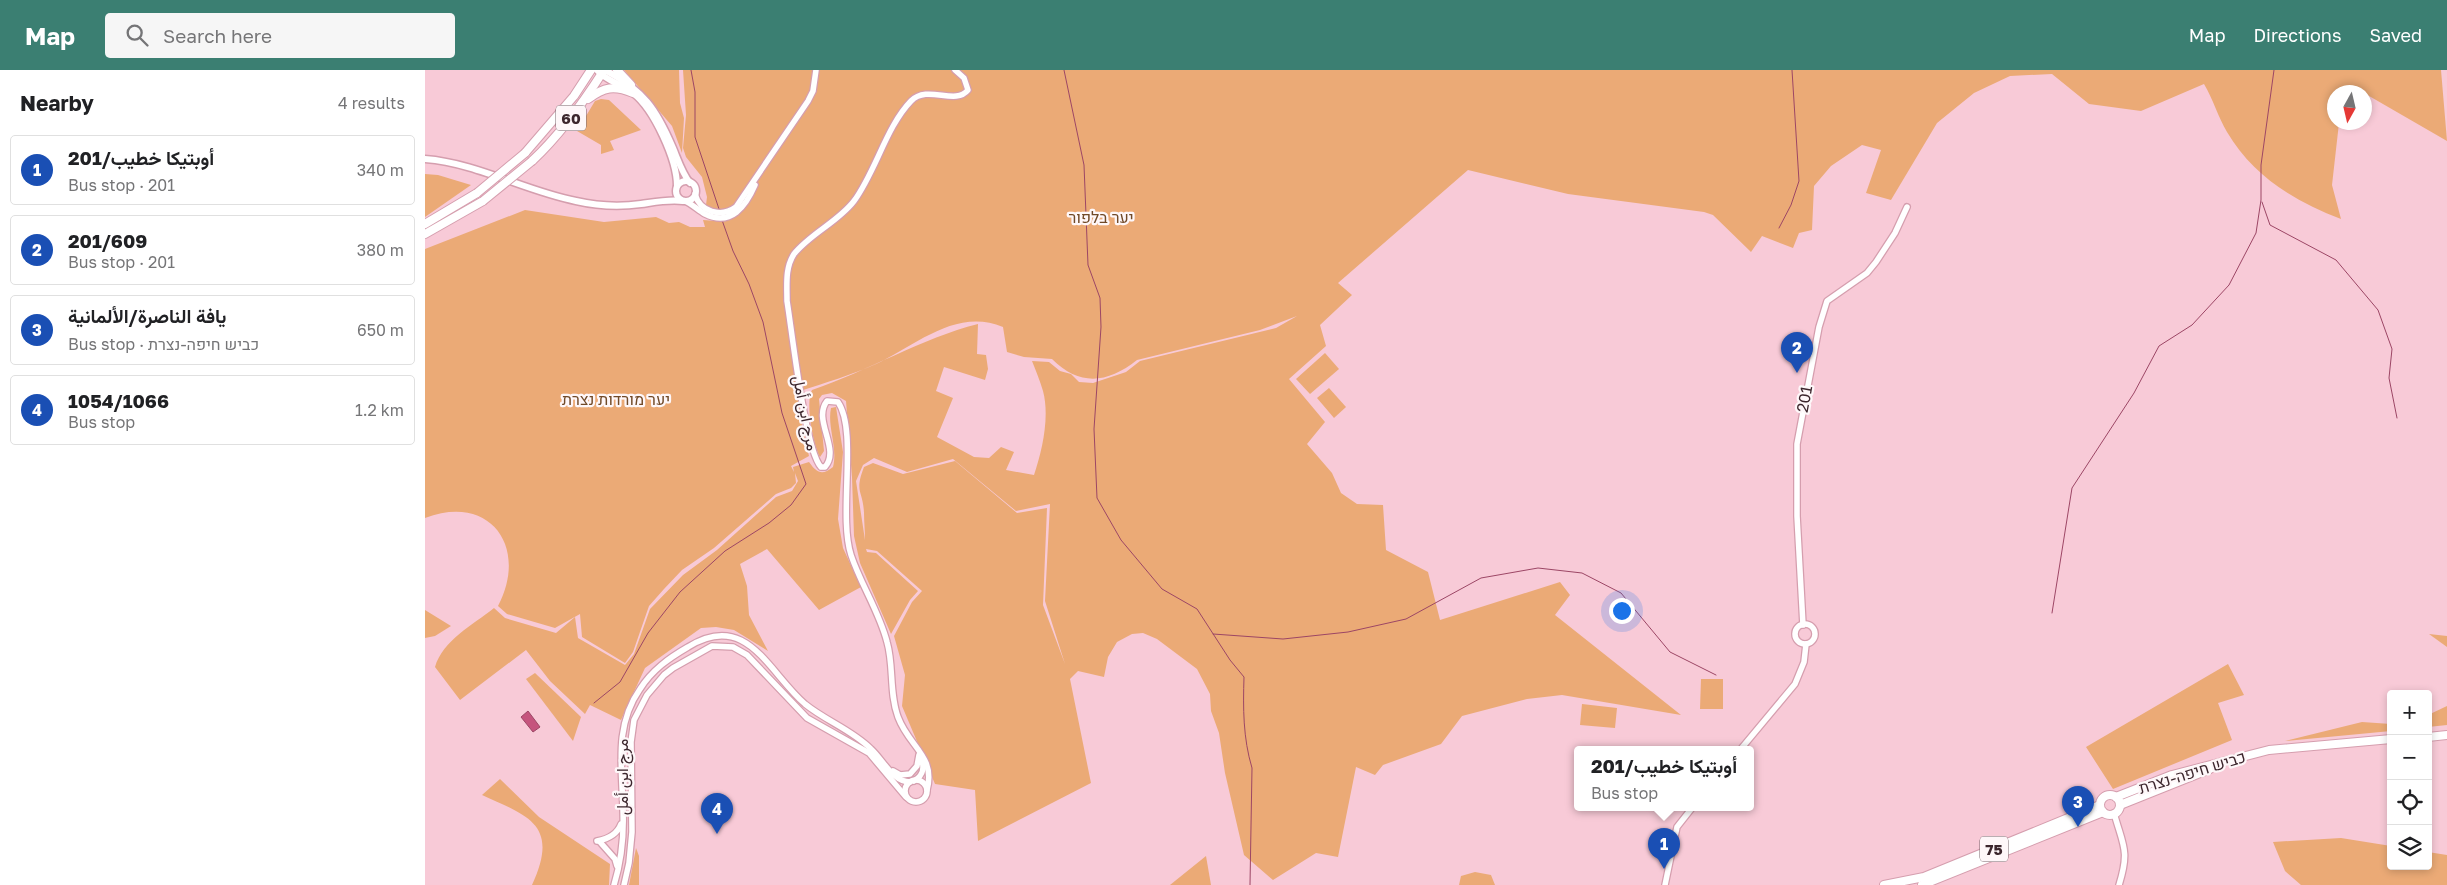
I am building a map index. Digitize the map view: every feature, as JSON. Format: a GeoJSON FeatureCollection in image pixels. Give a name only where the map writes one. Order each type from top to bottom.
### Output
{"type":"FeatureCollection","features":[{"type":"Feature","properties":{"kind":"highway","name":"60"},"geometry":{"type":"LineString","coordinates":[[425,224],[477,193],[525,153],[574,96],[591,70]]}},
{"type":"Feature","properties":{"kind":"highway"},"geometry":{"type":"LineString","coordinates":[[617,70],[632,89]]}},
{"type":"Feature","properties":{"kind":"highway","name":"60"},"geometry":{"type":"LineString","coordinates":[[425,234],[483,200],[532,161],[554,140],[583,104],[602,71]]}},
{"type":"Feature","properties":{"kind":"highway"},"geometry":{"type":"LineString","coordinates":[[583,104],[599,91],[609,87],[632,89]]}},
{"type":"Feature","properties":{"kind":"highway"},"geometry":{"type":"LineString","coordinates":[[2432,737],[2447,736]]}},
{"type":"Feature","properties":{"kind":"highway","name":"כביש חיפה-נצרת"},"geometry":{"type":"LineString","coordinates":[[2118,801],[2172,775],[2269,750],[2387,740]]}},
{"type":"Feature","properties":{"kind":"highway","name":"75"},"geometry":{"type":"LineString","coordinates":[[1922,885],[2102,808],[2106,796],[2118,801]]}},
{"type":"Feature","properties":{"kind":"highway"},"geometry":{"type":"LineString","coordinates":[[2114,813],[2118,801]]}},
{"type":"Feature","properties":{"kind":"highway","name":"75"},"geometry":{"type":"LineString","coordinates":[[2102,808],[2109,814],[2114,813]]}},
{"type":"Feature","properties":{"kind":"highway","name":"75"},"geometry":{"type":"LineString","coordinates":[[1885,885],[1924,877],[2102,808]]}},
{"type":"Feature","properties":{"kind":"main road"},"geometry":{"type":"LineString","coordinates":[[425,159],[456,164],[560,197],[591,204],[630,205],[691,200],[695,194],[694,186],[683,172],[657,112],[645,97],[602,71]]}},
{"type":"Feature","properties":{"kind":"main road"},"geometry":{"type":"LineString","coordinates":[[632,89],[653,117],[676,173],[677,195],[684,201]]}},
{"type":"Feature","properties":{"kind":"main road"},"geometry":{"type":"LineString","coordinates":[[653,202],[667,196],[683,182],[690,183]]}},
{"type":"Feature","properties":{"kind":"street"},"geometry":{"type":"LineString","coordinates":[[695,194],[700,204],[709,211],[717,213],[728,212],[736,207],[813,91],[816,70]]}},
{"type":"Feature","properties":{"kind":"street","name":"مرج ابن أمل"},"geometry":{"type":"LineString","coordinates":[[927,790],[930,770],[910,740],[898,716],[887,642],[877,612],[850,554],[846,520],[845,429],[843,413],[837,402],[827,401],[823,410],[829,452],[828,464],[825,467],[821,467],[814,456],[805,419],[787,301],[787,276],[789,262],[799,248],[841,214],[855,199],[901,114],[913,99],[925,93],[960,96],[968,90],[967,83],[955,70]]}},
{"type":"Feature","properties":{"kind":"street"},"geometry":{"type":"LineString","coordinates":[[684,201],[713,216],[726,217],[734,215],[747,202],[761,171]]}},
{"type":"Feature","properties":{"kind":"street","name":"201"},"geometry":{"type":"LineString","coordinates":[[1803,625],[1797,516],[1797,444],[1819,327],[1827,301],[1872,268],[1895,233],[1907,207]]}},
{"type":"Feature","properties":{"kind":"street"},"geometry":{"type":"LineString","coordinates":[[1803,625],[1810,626],[1815,635],[1811,642],[1806,644],[1799,641],[1795,635],[1797,628],[1803,625]]}},
{"type":"Feature","properties":{"kind":"street","name":"مرج ابن أمل"},"geometry":{"type":"LineString","coordinates":[[614,885],[618,869],[623,817],[620,746],[625,717],[632,701],[648,678],[667,660],[697,642],[716,635],[737,638],[753,647],[803,702],[822,717],[864,742],[898,779],[912,782]]}},
{"type":"Feature","properties":{"kind":"street"},"geometry":{"type":"LineString","coordinates":[[1743,746],[1795,684],[1804,662],[1806,644]]}},
{"type":"Feature","properties":{"kind":"street","name":"مرج ابن أمل"},"geometry":{"type":"LineString","coordinates":[[624,885],[629,863],[632,832],[631,742],[635,720],[647,695],[664,675],[680,663],[712,646],[733,647],[747,655],[807,718],[869,753],[906,797]]}},
{"type":"Feature","properties":{"kind":"street"},"geometry":{"type":"LineString","coordinates":[[889,769],[900,775],[910,774],[917,766],[918,753]]}},
{"type":"Feature","properties":{"kind":"street"},"geometry":{"type":"LineString","coordinates":[[912,782],[921,782],[927,790],[926,797],[920,802],[912,802],[906,797],[905,790],[912,782],[919,778],[923,770],[923,762],[918,753]]}},
{"type":"Feature","properties":{"kind":"street"},"geometry":{"type":"LineString","coordinates":[[1665,885],[1677,827],[1690,811]]}},
{"type":"Feature","properties":{"kind":"street"},"geometry":{"type":"LineString","coordinates":[[2114,813],[2123,836],[2125,850],[2124,869],[2119,885]]}},
{"type":"Feature","properties":{"kind":"street"},"geometry":{"type":"LineString","coordinates":[[618,869],[615,859],[599,842],[614,835],[623,817]]}},
{"type":"Feature","properties":{"kind":"green space"},"geometry":{"type":"Polygon","coordinates":[[[624,70],[679,70],[680,103],[684,118],[682,153],[672,126],[624,70]]]}},
{"type":"Feature","properties":{"kind":"green space"},"geometry":{"type":"Polygon","coordinates":[[[683,70],[2441,70],[2447,141],[2372,98],[2372,85],[2327,85],[2327,130],[2338,130],[2332,185],[2341,219],[2291,195],[2249,162],[2227,132],[2204,84],[2141,111],[2089,104],[2052,74],[2010,76],[1974,93],[1937,123],[1891,200],[1866,193],[1881,150],[1862,145],[1831,166],[1814,186],[1812,230],[1799,233],[1793,248],[1762,236],[1751,252],[1713,215],[1704,212],[1568,194],[1468,170],[1338,283],[1352,295],[1320,325],[1326,346],[1289,379],[1325,422],[1307,444],[1332,473],[1341,493],[1357,504],[1383,505],[1386,550],[1428,572],[1440,620],[1560,582],[1570,595],[1555,615],[1681,715],[1562,695],[1527,699],[1462,716],[1441,744],[1383,765],[1375,775],[1356,767],[1338,857],[1316,853],[1273,880],[1244,855],[1225,773],[1219,733],[1211,711],[1210,694],[1197,669],[1157,639],[1143,633],[1132,634],[1117,642],[1108,657],[1104,677],[1078,671],[1070,679],[1091,783],[978,841],[975,790],[935,784],[902,706],[905,675],[894,636],[912,602],[922,591],[877,551],[866,549],[867,552],[876,553],[918,591],[910,600],[891,634],[860,563],[854,536],[846,401],[832,393],[822,395],[819,399],[824,451],[820,457],[817,451],[809,404],[812,390],[865,369],[800,391],[802,426],[809,456],[791,466],[794,472],[793,467],[809,462],[820,472],[826,472],[833,467],[834,452],[830,415],[831,408],[836,407],[843,452],[838,519],[843,548],[861,587],[819,610],[767,549],[740,564],[747,586],[749,615],[768,651],[734,630],[716,627],[701,628],[645,668],[621,720],[590,705],[585,714],[550,681],[526,650],[460,700],[435,667],[439,657],[452,641],[494,608],[505,618],[556,633],[575,617],[578,638],[625,665],[634,654],[650,609],[683,575],[717,550],[776,497],[792,491],[798,481],[795,473],[796,483],[791,488],[776,494],[714,548],[682,570],[649,606],[633,652],[625,663],[582,637],[580,614],[555,628],[507,614],[498,606],[506,584],[509,564],[506,546],[497,531],[485,519],[468,513],[448,512],[425,518],[425,249],[525,210],[604,222],[656,217],[669,223],[679,222],[690,227],[705,227],[703,220],[716,221],[725,217],[706,205],[707,197],[702,177],[686,157],[683,148],[686,115],[683,70]],[[1297,316],[1260,330],[1137,360],[1115,373],[1094,379],[1073,374],[1052,359],[1024,357],[1007,352],[1003,327],[986,322],[952,325],[921,339],[880,362],[936,338],[978,324],[977,354],[986,355],[988,369],[985,380],[944,367],[936,391],[953,398],[937,437],[974,457],[989,458],[1001,447],[1014,452],[1006,470],[1034,475],[1042,445],[1046,412],[1043,391],[1032,361],[1049,362],[1060,371],[1071,374],[1079,382],[1093,383],[1126,372],[1140,361],[1276,328],[1297,316]],[[874,458],[863,465],[856,481],[865,540],[864,513],[859,487],[864,467],[873,463],[903,474],[955,461],[1017,513],[1047,508],[1043,605],[1065,664],[1045,601],[1050,504],[1016,511],[953,459],[907,472],[874,458]]]}},
{"type":"Feature","properties":{"kind":"green space"},"geometry":{"type":"Polygon","coordinates":[[[601,99],[609,100],[641,130],[610,141],[614,150],[601,154],[601,145],[577,131],[595,101],[601,99]]]}},
{"type":"Feature","properties":{"kind":"green space"},"geometry":{"type":"Polygon","coordinates":[[[425,174],[438,175],[471,185],[425,217],[425,174]]]}},
{"type":"Feature","properties":{"kind":"green space"},"geometry":{"type":"Polygon","coordinates":[[[1325,353],[1339,369],[1310,394],[1296,379],[1325,353]]]}},
{"type":"Feature","properties":{"kind":"green space"},"geometry":{"type":"Polygon","coordinates":[[[1329,388],[1346,407],[1334,418],[1317,398],[1329,388]]]}},
{"type":"Feature","properties":{"kind":"green space"},"geometry":{"type":"Polygon","coordinates":[[[425,610],[451,626],[435,636],[425,638],[425,610]]]}},
{"type":"Feature","properties":{"kind":"green space"},"geometry":{"type":"Polygon","coordinates":[[[2429,634],[2447,636],[2447,647],[2429,634]]]}},
{"type":"Feature","properties":{"kind":"green space"},"geometry":{"type":"Polygon","coordinates":[[[2228,664],[2244,695],[2218,703],[2232,740],[2113,789],[2086,747],[2228,664]]]}},
{"type":"Feature","properties":{"kind":"green space"},"geometry":{"type":"Polygon","coordinates":[[[535,673],[581,717],[573,741],[526,679],[535,673]]]}},
{"type":"Feature","properties":{"kind":"green space"},"geometry":{"type":"Polygon","coordinates":[[[1701,679],[1723,679],[1723,709],[1700,709],[1701,679]]]}},
{"type":"Feature","properties":{"kind":"green space"},"geometry":{"type":"Polygon","coordinates":[[[1582,704],[1617,708],[1615,728],[1580,725],[1582,704]]]}},
{"type":"Feature","properties":{"kind":"green space"},"geometry":{"type":"Polygon","coordinates":[[[2447,706],[2447,725],[2432,727],[2432,713],[2447,706]]]}},
{"type":"Feature","properties":{"kind":"green space"},"geometry":{"type":"Polygon","coordinates":[[[2362,722],[2387,724],[2387,731],[2285,741],[2362,722]]]}},
{"type":"Feature","properties":{"kind":"green space"},"geometry":{"type":"Polygon","coordinates":[[[500,779],[539,817],[610,864],[609,885],[532,885],[540,865],[541,836],[535,826],[526,818],[514,810],[482,795],[500,779]]]}},
{"type":"Feature","properties":{"kind":"green space"},"geometry":{"type":"Polygon","coordinates":[[[2341,838],[2387,845],[2387,870],[2432,870],[2432,853],[2447,855],[2447,885],[2301,885],[2285,871],[2273,842],[2341,838]]]}},
{"type":"Feature","properties":{"kind":"green space"},"geometry":{"type":"Polygon","coordinates":[[[636,848],[639,856],[639,885],[629,885],[636,848]]]}},
{"type":"Feature","properties":{"kind":"green space"},"geometry":{"type":"Polygon","coordinates":[[[1206,856],[1211,885],[1170,885],[1206,856]]]}},
{"type":"Feature","properties":{"kind":"green space"},"geometry":{"type":"Polygon","coordinates":[[[1475,872],[1491,875],[1495,885],[1459,885],[1461,876],[1475,872]]]}},
{"type":"Feature","properties":{"kind":"shaded area"},"geometry":{"type":"Polygon","coordinates":[[[528,711],[540,727],[533,732],[521,717],[528,711]]]}},
{"type":"Feature","properties":{"kind":"waterway"},"geometry":{"type":"LineString","coordinates":[[691,70],[695,92],[695,137],[719,209]]}},
{"type":"Feature","properties":{"kind":"waterway"},"geometry":{"type":"LineString","coordinates":[[1064,70],[1084,165],[1088,265],[1100,298],[1101,327],[1094,429],[1097,498],[1121,540],[1162,589],[1197,609],[1230,660],[1244,677],[1244,723],[1252,768],[1250,885]]}},
{"type":"Feature","properties":{"kind":"waterway"},"geometry":{"type":"LineString","coordinates":[[1779,228],[1791,205],[1799,181],[1792,70]]}},
{"type":"Feature","properties":{"kind":"waterway"},"geometry":{"type":"LineString","coordinates":[[2052,613],[2072,488],[2134,393],[2159,346],[2192,325],[2229,285],[2256,233],[2261,200],[2261,165],[2274,70]]}},
{"type":"Feature","properties":{"kind":"waterway"},"geometry":{"type":"LineString","coordinates":[[2262,202],[2270,225],[2336,260],[2378,310],[2392,349],[2389,378],[2397,418]]}},
{"type":"Feature","properties":{"kind":"waterway"},"geometry":{"type":"LineString","coordinates":[[594,703],[620,682],[648,633],[680,592],[725,551],[769,523],[791,505],[806,484],[782,413],[763,322],[722,220]]}},
{"type":"Feature","properties":{"kind":"waterway"},"geometry":{"type":"LineString","coordinates":[[1213,634],[1283,639],[1348,632],[1406,619],[1481,578],[1538,568],[1582,573],[1621,593],[1670,652],[1716,675]]}},
{"type":"Feature","properties":{"kind":"place","name":"201/609"},"geometry":{"type":"Point","coordinates":[1797,373]}},
{"type":"Feature","properties":{"kind":"place","name":"يافة الناصرة/الألمانية"},"geometry":{"type":"Point","coordinates":[2078,827]}},
{"type":"Feature","properties":{"kind":"place","name":"1054/1066"},"geometry":{"type":"Point","coordinates":[717,834]}},
{"type":"Feature","properties":{"kind":"place","name":"أوبتيكا خطيب/201"},"geometry":{"type":"Point","coordinates":[1664,869]}},
{"type":"Feature","properties":{"kind":"park label","name":"יער בלפור"},"geometry":{"type":"Point","coordinates":[1101,217]}},
{"type":"Feature","properties":{"kind":"park label","name":"יער מורדות נצרת"},"geometry":{"type":"Point","coordinates":[616,399]}}]}
